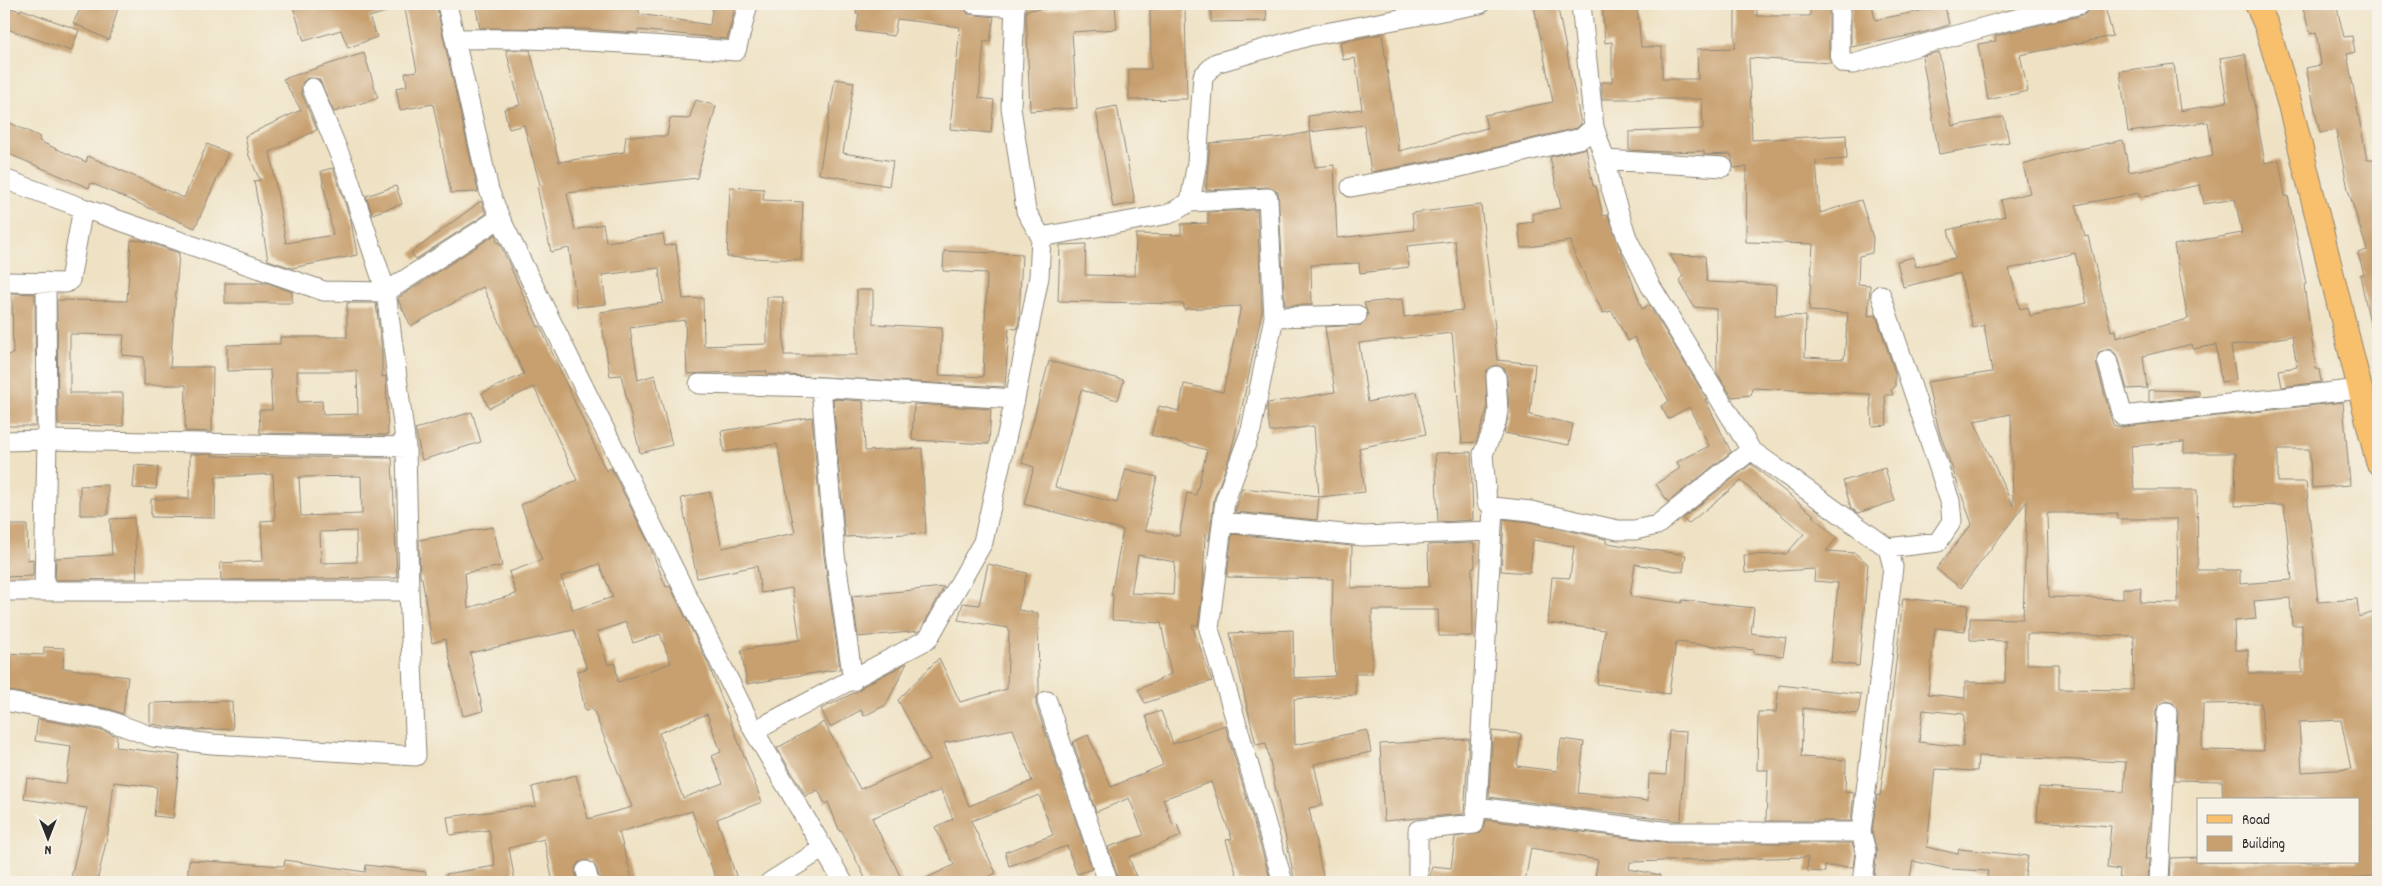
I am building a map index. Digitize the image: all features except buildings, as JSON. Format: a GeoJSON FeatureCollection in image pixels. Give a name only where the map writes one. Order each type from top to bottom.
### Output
{"type":"FeatureCollection","features":[{"type":"Feature","properties":{"kind":"main road"},"geometry":{"type":"LineString","coordinates":[[2257,4],[2268,27],[2290,105],[2378,462]]}},
{"type":"Feature","properties":{"kind":"street"},"geometry":{"type":"LineString","coordinates":[[447,4],[489,190],[500,218],[754,731],[843,882]]}},
{"type":"Feature","properties":{"kind":"street"},"geometry":{"type":"LineString","coordinates":[[455,39],[506,38],[604,41],[736,51],[748,4]]}},
{"type":"Feature","properties":{"kind":"street"},"geometry":{"type":"LineString","coordinates":[[754,731],[826,692],[853,681],[928,640],[984,542],[1039,277],[1041,237],[1026,211],[1011,107],[1014,5],[974,4]]}},
{"type":"Feature","properties":{"kind":"street"},"geometry":{"type":"LineString","coordinates":[[1190,202],[1197,162],[1203,76],[1216,63],[1309,36],[1480,4]]}},
{"type":"Feature","properties":{"kind":"street"},"geometry":{"type":"LineString","coordinates":[[1581,4],[1594,127],[1605,160],[1611,188],[1628,238],[1650,284],[1751,450],[1888,548],[1893,567],[1861,832],[1866,851],[1862,882]]}},
{"type":"Feature","properties":{"kind":"street"},"geometry":{"type":"LineString","coordinates":[[1840,4],[1840,56],[1844,63],[1854,64],[2003,22],[2081,4]]}},
{"type":"Feature","properties":{"kind":"street"},"geometry":{"type":"LineString","coordinates":[[4,701],[108,720],[153,736],[212,744],[416,756],[409,591],[406,447],[386,292],[346,170],[312,88]]}},
{"type":"Feature","properties":{"kind":"street"},"geometry":{"type":"LineString","coordinates":[[1351,188],[1456,168],[1582,138],[1594,127]]}},
{"type":"Feature","properties":{"kind":"street"},"geometry":{"type":"LineString","coordinates":[[1605,160],[1723,167]]}},
{"type":"Feature","properties":{"kind":"street"},"geometry":{"type":"LineString","coordinates":[[4,178],[84,208],[324,291],[386,292],[500,218]]}},
{"type":"Feature","properties":{"kind":"street"},"geometry":{"type":"LineString","coordinates":[[1041,237],[1169,214],[1190,202],[1268,198],[1274,317],[1251,430],[1225,501],[1209,629],[1283,882]]}},
{"type":"Feature","properties":{"kind":"street"},"geometry":{"type":"LineString","coordinates":[[4,282],[66,283],[71,279],[84,208]]}},
{"type":"Feature","properties":{"kind":"street"},"geometry":{"type":"LineString","coordinates":[[44,591],[47,440],[46,282]]}},
{"type":"Feature","properties":{"kind":"street"},"geometry":{"type":"LineString","coordinates":[[1880,295],[1950,501],[1952,521],[1938,542],[1888,548]]}},
{"type":"Feature","properties":{"kind":"street"},"geometry":{"type":"LineString","coordinates":[[1274,317],[1357,315]]}},
{"type":"Feature","properties":{"kind":"street"},"geometry":{"type":"LineString","coordinates":[[2107,360],[2123,416],[2360,389]]}},
{"type":"Feature","properties":{"kind":"street"},"geometry":{"type":"LineString","coordinates":[[1496,376],[1498,411],[1496,423],[1482,454],[1487,502],[1493,507],[1531,511],[1618,530],[1635,530],[1650,527],[1657,525],[1751,450]]}},
{"type":"Feature","properties":{"kind":"street"},"geometry":{"type":"LineString","coordinates":[[699,384],[821,388],[1015,399]]}},
{"type":"Feature","properties":{"kind":"street"},"geometry":{"type":"LineString","coordinates":[[821,388],[834,554],[853,681]]}},
{"type":"Feature","properties":{"kind":"street"},"geometry":{"type":"LineString","coordinates":[[4,441],[47,440],[406,447]]}},
{"type":"Feature","properties":{"kind":"street"},"geometry":{"type":"LineString","coordinates":[[1418,882],[1418,830],[1474,824],[1490,531],[1493,507]]}},
{"type":"Feature","properties":{"kind":"street"},"geometry":{"type":"LineString","coordinates":[[1222,522],[1363,536],[1490,531]]}},
{"type":"Feature","properties":{"kind":"street"},"geometry":{"type":"LineString","coordinates":[[4,591],[409,591]]}},
{"type":"Feature","properties":{"kind":"street"},"geometry":{"type":"LineString","coordinates":[[1047,701],[1108,882]]}},
{"type":"Feature","properties":{"kind":"street"},"geometry":{"type":"LineString","coordinates":[[2159,882],[2167,712]]}},
{"type":"Feature","properties":{"kind":"street"},"geometry":{"type":"LineString","coordinates":[[1476,807],[1670,832],[1861,832]]}},
{"type":"Feature","properties":{"kind":"street"},"geometry":{"type":"LineString","coordinates":[[770,882],[822,848]]}}]}
